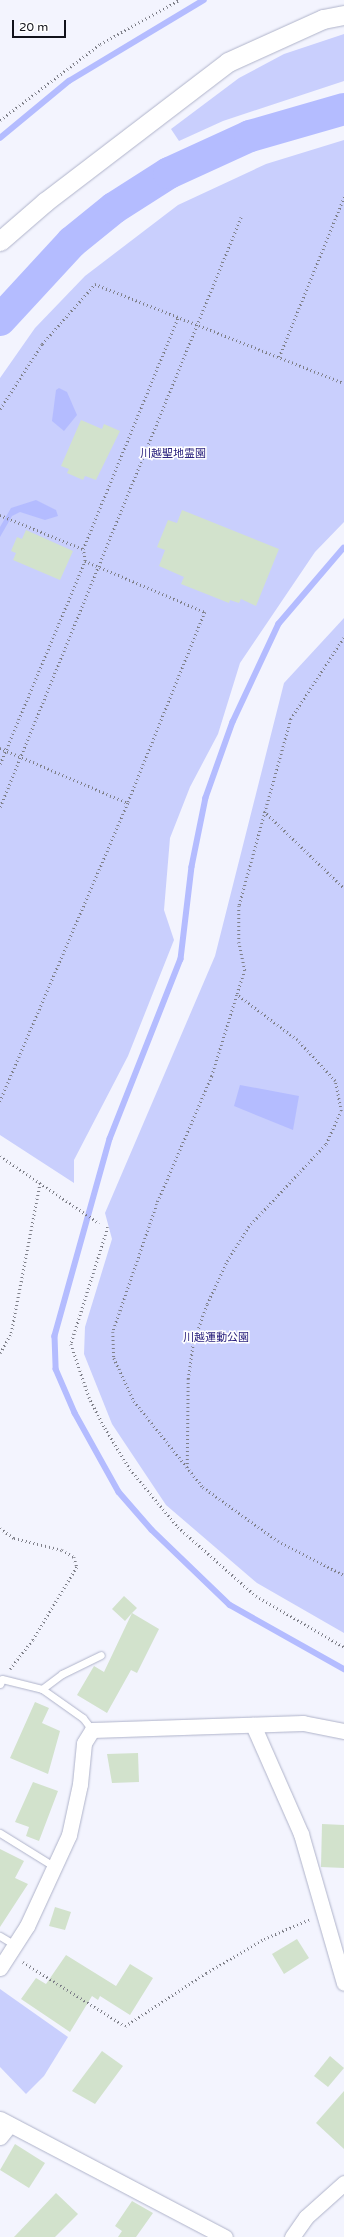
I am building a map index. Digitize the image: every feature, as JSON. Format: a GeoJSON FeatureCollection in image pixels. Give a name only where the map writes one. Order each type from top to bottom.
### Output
{"type":"FeatureCollection","features":[{"type":"Feature","properties":{"kind":"street"},"geometry":{"type":"LineString","coordinates":[[0,241],[45,202],[228,62],[323,19],[344,15]]}},
{"type":"Feature","properties":{"kind":"street"},"geometry":{"type":"LineString","coordinates":[[0,1968],[12,1949],[55,1867],[69,1835],[80,1784],[84,1743],[92,1730],[303,1723],[344,1731]]}},
{"type":"Feature","properties":{"kind":"street"},"geometry":{"type":"LineString","coordinates":[[253,1725],[301,1834],[344,1983]]}},
{"type":"Feature","properties":{"kind":"street"},"geometry":{"type":"LineString","coordinates":[[3,2127],[225,2237]]}},
{"type":"Feature","properties":{"kind":"street"},"geometry":{"type":"LineString","coordinates":[[292,2237],[306,2217],[344,2183]]}},
{"type":"Feature","properties":{"kind":"lane"},"geometry":{"type":"LineString","coordinates":[[42,1689],[62,1674],[101,1655]]}},
{"type":"Feature","properties":{"kind":"lane"},"geometry":{"type":"LineString","coordinates":[[1,1682],[42,1689],[83,1718],[92,1730]]}},
{"type":"Feature","properties":{"kind":"lane"},"geometry":{"type":"LineString","coordinates":[[0,1833],[55,1867]]}},
{"type":"Feature","properties":{"kind":"lane"},"geometry":{"type":"LineString","coordinates":[[0,1936],[12,1949]]}},
{"type":"Feature","properties":{"kind":"path"},"geometry":{"type":"LineString","coordinates":[[0,120],[100,44],[178,0]]}},
{"type":"Feature","properties":{"kind":"path"},"geometry":{"type":"LineString","coordinates":[[278,357],[344,197]]}},
{"type":"Feature","properties":{"kind":"path"},"geometry":{"type":"LineString","coordinates":[[0,807],[241,217]]}},
{"type":"Feature","properties":{"kind":"path"},"geometry":{"type":"LineString","coordinates":[[0,409],[42,344],[95,284],[344,383]]}},
{"type":"Feature","properties":{"kind":"path"},"geometry":{"type":"LineString","coordinates":[[0,764],[85,561],[83,549],[178,317]]}},
{"type":"Feature","properties":{"kind":"path"},"geometry":{"type":"LineString","coordinates":[[0,515],[83,549]]}},
{"type":"Feature","properties":{"kind":"path"},"geometry":{"type":"LineString","coordinates":[[0,1102],[128,803],[205,612],[85,561]]}},
{"type":"Feature","properties":{"kind":"path"},"geometry":{"type":"LineString","coordinates":[[344,638],[291,719],[264,811],[239,906],[239,942],[245,970],[212,1076],[157,1204],[113,1332],[114,1358],[134,1401],[202,1487],[278,1541],[344,1575]]}},
{"type":"Feature","properties":{"kind":"path"},"geometry":{"type":"LineString","coordinates":[[0,748],[128,803]]}},
{"type":"Feature","properties":{"kind":"path"},"geometry":{"type":"LineString","coordinates":[[264,811],[344,888]]}},
{"type":"Feature","properties":{"kind":"path"},"geometry":{"type":"LineString","coordinates":[[187,1469],[188,1379],[193,1343],[207,1304],[227,1261],[248,1227],[326,1144],[341,1110],[335,1081],[297,1040],[237,995]]}},
{"type":"Feature","properties":{"kind":"path"},"geometry":{"type":"LineString","coordinates":[[0,1156],[99,1223]]}},
{"type":"Feature","properties":{"kind":"path"},"geometry":{"type":"LineString","coordinates":[[0,1353],[11,1333],[40,1183]]}},
{"type":"Feature","properties":{"kind":"path"},"geometry":{"type":"LineString","coordinates":[[108,1227],[71,1344],[89,1397],[104,1428],[130,1469],[178,1527],[256,1596],[344,1647]]}},
{"type":"Feature","properties":{"kind":"path"},"geometry":{"type":"LineString","coordinates":[[0,1528],[14,1538],[62,1550],[74,1557],[77,1567],[33,1640],[1,1682]]}},
{"type":"Feature","properties":{"kind":"path"},"geometry":{"type":"LineString","coordinates":[[12,1949],[125,2026],[264,1939],[323,1914]]}},
{"type":"Feature","properties":{"kind":"green space"},"geometry":{"type":"Polygon","coordinates":[[[344,34],[344,81],[223,121],[179,141],[171,129],[239,78],[284,54],[344,34]]]}},
{"type":"Feature","properties":{"kind":"green space","name":"川越聖地霊園"},"geometry":{"type":"Polygon","coordinates":[[[344,140],[344,522],[315,552],[240,663],[218,734],[190,787],[170,838],[164,910],[174,940],[128,1056],[74,1160],[74,1183],[0,1135],[0,378],[35,328],[85,276],[178,205],[266,164],[344,140]]]}},
{"type":"Feature","properties":{"kind":"green space","name":"川越運動公園"},"geometry":{"type":"Polygon","coordinates":[[[344,618],[344,1633],[257,1583],[166,1505],[112,1424],[84,1354],[85,1327],[112,1239],[105,1213],[215,956],[284,683],[344,618]]]}},
{"type":"Feature","properties":{"kind":"green space"},"geometry":{"type":"Polygon","coordinates":[[[0,1989],[68,2037],[44,2076],[26,2094],[0,2067],[0,1989]]]}},
{"type":"Feature","properties":{"kind":"shaded area"},"geometry":{"type":"Polygon","coordinates":[[[59,388],[67,392],[77,415],[64,431],[52,421],[56,390],[59,388]]]}},
{"type":"Feature","properties":{"kind":"shaded area"},"geometry":{"type":"Polygon","coordinates":[[[36,500],[56,510],[58,516],[45,520],[20,512],[12,516],[0,537],[0,527],[11,508],[36,500]]]}},
{"type":"Feature","properties":{"kind":"shaded area"},"geometry":{"type":"Polygon","coordinates":[[[240,1085],[299,1096],[293,1130],[234,1106],[240,1085]]]}},
{"type":"Feature","properties":{"kind":"building"},"geometry":{"type":"Polygon","coordinates":[[[81,420],[102,429],[104,424],[120,431],[96,480],[85,476],[83,480],[67,473],[69,469],[61,466],[81,420]]]}},
{"type":"Feature","properties":{"kind":"building"},"geometry":{"type":"Polygon","coordinates":[[[182,510],[279,549],[256,606],[241,599],[239,603],[230,600],[229,603],[181,584],[184,577],[159,566],[165,550],[157,547],[168,520],[177,523],[182,510]]]}},
{"type":"Feature","properties":{"kind":"building"},"geometry":{"type":"Polygon","coordinates":[[[26,530],[73,551],[60,580],[13,560],[16,553],[11,551],[17,537],[22,539],[26,530]]]}},
{"type":"Feature","properties":{"kind":"building"},"geometry":{"type":"Polygon","coordinates":[[[124,1596],[137,1608],[125,1621],[112,1609],[124,1596]]]}},
{"type":"Feature","properties":{"kind":"building"},"geometry":{"type":"Polygon","coordinates":[[[132,1613],[159,1629],[137,1673],[131,1670],[107,1713],[77,1695],[94,1666],[104,1672],[132,1613]]]}},
{"type":"Feature","properties":{"kind":"building"},"geometry":{"type":"Polygon","coordinates":[[[35,1702],[49,1708],[42,1723],[60,1731],[48,1774],[10,1758],[35,1702]]]}},
{"type":"Feature","properties":{"kind":"building"},"geometry":{"type":"Polygon","coordinates":[[[138,1753],[139,1782],[112,1783],[107,1754],[138,1753]]]}},
{"type":"Feature","properties":{"kind":"building"},"geometry":{"type":"Polygon","coordinates":[[[33,1782],[58,1791],[39,1841],[26,1836],[29,1827],[15,1822],[33,1782]]]}},
{"type":"Feature","properties":{"kind":"building"},"geometry":{"type":"Polygon","coordinates":[[[322,1824],[344,1825],[344,1868],[321,1867],[322,1824]]]}},
{"type":"Feature","properties":{"kind":"building"},"geometry":{"type":"Polygon","coordinates":[[[0,1849],[24,1861],[15,1878],[28,1884],[0,1927],[0,1849]]]}},
{"type":"Feature","properties":{"kind":"building"},"geometry":{"type":"Polygon","coordinates":[[[55,1907],[71,1912],[65,1930],[49,1926],[55,1907]]]}},
{"type":"Feature","properties":{"kind":"building"},"geometry":{"type":"Polygon","coordinates":[[[297,1939],[309,1958],[284,1974],[272,1954],[297,1939]]]}},
{"type":"Feature","properties":{"kind":"building"},"geometry":{"type":"Polygon","coordinates":[[[66,1955],[116,1986],[130,1964],[153,1978],[130,2015],[100,1996],[98,2000],[92,1996],[70,2032],[21,1999],[36,1978],[46,1984],[66,1955]]]}},
{"type":"Feature","properties":{"kind":"building"},"geometry":{"type":"Polygon","coordinates":[[[102,2051],[123,2066],[95,2104],[72,2091],[102,2051]]]}},
{"type":"Feature","properties":{"kind":"building"},"geometry":{"type":"Polygon","coordinates":[[[330,2056],[344,2068],[328,2087],[314,2076],[330,2056]]]}},
{"type":"Feature","properties":{"kind":"building"},"geometry":{"type":"Polygon","coordinates":[[[344,2091],[344,2149],[316,2123],[344,2091]]]}},
{"type":"Feature","properties":{"kind":"building"},"geometry":{"type":"Polygon","coordinates":[[[15,2144],[45,2163],[29,2188],[0,2170],[15,2144]]]}},
{"type":"Feature","properties":{"kind":"building"},"geometry":{"type":"Polygon","coordinates":[[[56,2193],[78,2214],[55,2237],[14,2237],[56,2193]]]}},
{"type":"Feature","properties":{"kind":"building"},"geometry":{"type":"Polygon","coordinates":[[[132,2201],[153,2213],[136,2237],[118,2237],[122,2231],[115,2226],[132,2201]]]}},
{"type":"Feature","properties":{"kind":"waterway"},"geometry":{"type":"LineString","coordinates":[[0,138],[69,81],[204,0]]}},
{"type":"Feature","properties":{"kind":"waterway"},"geometry":{"type":"LineString","coordinates":[[0,320],[72,242],[114,208],[169,173],[250,136],[344,109]]}},
{"type":"Feature","properties":{"kind":"waterway"},"geometry":{"type":"LineString","coordinates":[[344,548],[279,624],[233,722],[206,798],[192,867],[181,959],[110,1139],[55,1336],[56,1369],[75,1413],[119,1492],[152,1530],[230,1605],[344,1669]]}}]}
